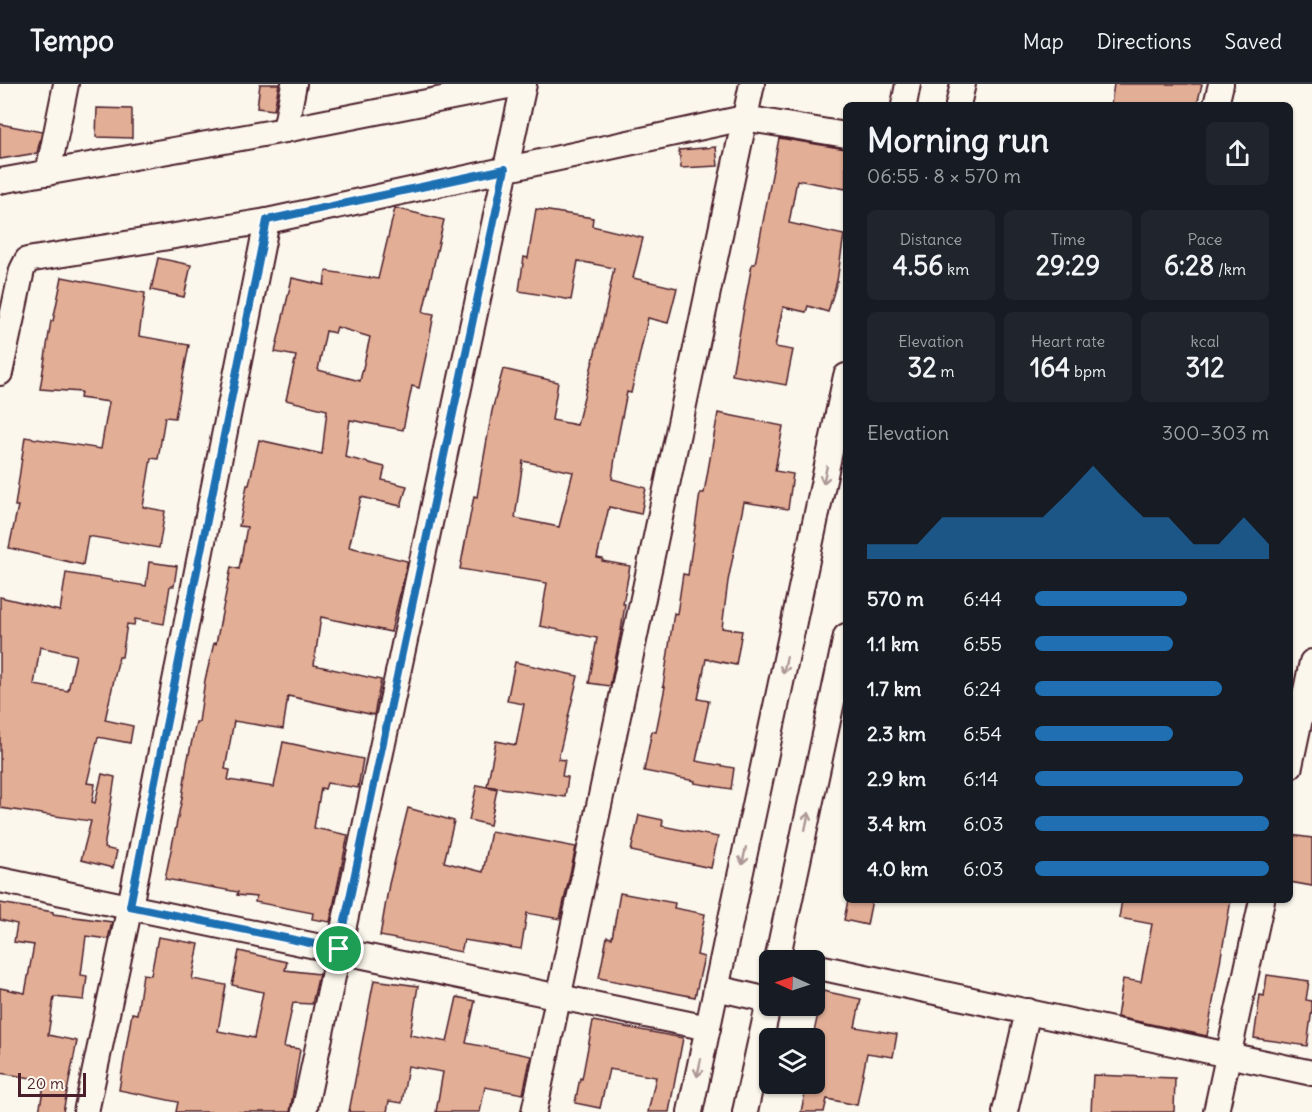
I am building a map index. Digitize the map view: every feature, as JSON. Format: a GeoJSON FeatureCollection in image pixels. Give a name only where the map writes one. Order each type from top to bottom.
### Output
{"type":"FeatureCollection","features":[{"type":"Feature","properties":{"kind":"street"},"geometry":{"type":"LineString","coordinates":[[48,173],[66,84]]}},
{"type":"Feature","properties":{"kind":"street"},"geometry":{"type":"LineString","coordinates":[[285,130],[294,84]]}},
{"type":"Feature","properties":{"kind":"street"},"geometry":{"type":"LineString","coordinates":[[0,181],[285,130],[518,84]]}},
{"type":"Feature","properties":{"kind":"street"},"geometry":{"type":"LineString","coordinates":[[304,1112],[524,84]]}},
{"type":"Feature","properties":{"kind":"street"},"geometry":{"type":"LineString","coordinates":[[534,1112],[752,84]]}},
{"type":"Feature","properties":{"kind":"street"},"geometry":{"type":"LineString","coordinates":[[905,102],[908,84]]}},
{"type":"Feature","properties":{"kind":"street"},"geometry":{"type":"LineString","coordinates":[[959,102],[963,84]]}},
{"type":"Feature","properties":{"kind":"street"},"geometry":{"type":"LineString","coordinates":[[1217,102],[1221,84]]}},
{"type":"Feature","properties":{"kind":"street"},"geometry":{"type":"LineString","coordinates":[[0,373],[22,270],[27,260],[267,220],[744,118],[843,134]]}},
{"type":"Feature","properties":{"kind":"street"},"geometry":{"type":"LineString","coordinates":[[86,1112],[130,906],[267,220]]}},
{"type":"Feature","properties":{"kind":"street"},"geometry":{"type":"LineString","coordinates":[[690,1112],[843,390]]}},
{"type":"Feature","properties":{"kind":"street"},"geometry":{"type":"LineString","coordinates":[[783,950],[843,651]]}},
{"type":"Feature","properties":{"kind":"street"},"geometry":{"type":"LineString","coordinates":[[1293,752],[1312,662]]}},
{"type":"Feature","properties":{"kind":"street"},"geometry":{"type":"LineString","coordinates":[[0,880],[339,949],[559,998],[708,1028]]}},
{"type":"Feature","properties":{"kind":"street"},"geometry":{"type":"LineString","coordinates":[[1216,1112],[1261,903]]}},
{"type":"Feature","properties":{"kind":"street"},"geometry":{"type":"LineString","coordinates":[[825,968],[1312,1073]]}},
{"type":"Feature","properties":{"kind":"street"},"geometry":{"type":"LineString","coordinates":[[716,988],[759,997]]}},
{"type":"Feature","properties":{"kind":"street"},"geometry":{"type":"LineString","coordinates":[[1005,1112],[1028,1011]]}},
{"type":"Feature","properties":{"kind":"street"},"geometry":{"type":"LineString","coordinates":[[745,1112],[765,1016]]}},
{"type":"Feature","properties":{"kind":"building"},"geometry":{"type":"Polygon","coordinates":[[[260,84],[279,84],[274,110],[257,108],[260,84]]]}},
{"type":"Feature","properties":{"kind":"building"},"geometry":{"type":"Polygon","coordinates":[[[1114,84],[1202,84],[1198,102],[1111,102],[1114,84]]]}},
{"type":"Feature","properties":{"kind":"building"},"geometry":{"type":"Polygon","coordinates":[[[97,108],[132,109],[132,138],[96,137],[97,108]]]}},
{"type":"Feature","properties":{"kind":"building"},"geometry":{"type":"Polygon","coordinates":[[[0,124],[42,132],[37,153],[0,159],[0,124]]]}},
{"type":"Feature","properties":{"kind":"building"},"geometry":{"type":"Polygon","coordinates":[[[779,138],[843,149],[843,188],[797,180],[789,223],[843,235],[843,242],[837,281],[828,312],[808,306],[806,312],[783,307],[775,347],[793,350],[786,385],[732,375],[752,264],[755,264],[779,138]]]}},
{"type":"Feature","properties":{"kind":"building"},"geometry":{"type":"Polygon","coordinates":[[[716,147],[718,166],[681,168],[679,150],[716,147]]]}},
{"type":"Feature","properties":{"kind":"building"},"geometry":{"type":"Polygon","coordinates":[[[395,208],[444,220],[423,312],[434,314],[427,351],[419,388],[412,386],[403,430],[350,420],[345,457],[385,467],[382,480],[407,486],[401,506],[361,497],[349,547],[407,561],[391,632],[321,617],[314,665],[381,680],[374,715],[288,696],[283,729],[234,721],[225,769],[230,770],[228,780],[274,787],[283,742],[363,759],[358,788],[327,783],[325,789],[321,788],[314,828],[348,835],[330,922],[312,919],[313,913],[255,902],[256,897],[237,895],[238,892],[165,879],[187,763],[196,722],[199,722],[205,680],[214,643],[216,644],[231,567],[239,569],[247,527],[239,526],[259,440],[322,454],[327,410],[286,400],[296,356],[275,352],[292,278],[324,285],[326,271],[378,279],[395,208]],[[337,327],[335,333],[326,331],[318,370],[360,381],[370,337],[337,327]]]}},
{"type":"Feature","properties":{"kind":"building"},"geometry":{"type":"Polygon","coordinates":[[[536,209],[593,218],[592,226],[643,238],[633,278],[677,288],[668,323],[648,318],[631,393],[627,392],[618,437],[612,479],[646,488],[641,514],[609,507],[597,558],[630,566],[621,631],[610,686],[589,683],[597,638],[540,626],[547,583],[460,569],[474,496],[477,497],[492,411],[503,369],[558,382],[552,420],[577,425],[606,308],[614,268],[578,261],[571,300],[519,291],[524,257],[528,258],[536,209]],[[523,461],[515,518],[559,527],[573,472],[523,461]]]}},
{"type":"Feature","properties":{"kind":"building"},"geometry":{"type":"Polygon","coordinates":[[[158,258],[191,265],[184,297],[151,290],[158,258]]]}},
{"type":"Feature","properties":{"kind":"building"},"geometry":{"type":"Polygon","coordinates":[[[62,277],[145,293],[139,336],[189,345],[175,418],[165,417],[158,459],[151,458],[143,507],[165,511],[159,548],[88,536],[83,565],[9,548],[18,506],[15,506],[25,437],[101,449],[109,402],[80,398],[81,392],[40,389],[51,321],[53,321],[62,277]]]}},
{"type":"Feature","properties":{"kind":"building"},"geometry":{"type":"Polygon","coordinates":[[[718,413],[783,426],[775,471],[793,474],[788,509],[744,502],[728,581],[722,628],[742,631],[736,665],[706,659],[698,699],[709,701],[696,761],[734,768],[731,789],[644,771],[652,731],[656,732],[665,687],[663,686],[674,613],[677,614],[683,574],[688,575],[700,493],[704,493],[718,413]]]}},
{"type":"Feature","properties":{"kind":"building"},"geometry":{"type":"Polygon","coordinates":[[[149,562],[177,566],[174,586],[170,586],[164,624],[135,619],[134,625],[127,624],[122,657],[119,657],[105,720],[133,726],[130,743],[98,737],[87,783],[95,784],[92,802],[95,803],[102,774],[115,777],[104,848],[117,851],[113,868],[81,860],[91,821],[0,808],[0,597],[60,611],[66,573],[146,586],[149,562]],[[40,647],[34,685],[68,691],[76,655],[40,647]]]}},
{"type":"Feature","properties":{"kind":"building"},"geometry":{"type":"Polygon","coordinates":[[[515,662],[578,676],[558,759],[565,760],[562,776],[568,777],[565,797],[487,786],[496,741],[516,745],[524,704],[507,701],[515,662]]]}},
{"type":"Feature","properties":{"kind":"building"},"geometry":{"type":"Polygon","coordinates":[[[477,785],[497,789],[490,825],[469,820],[477,785]]]}},
{"type":"Feature","properties":{"kind":"building"},"geometry":{"type":"Polygon","coordinates":[[[408,808],[454,821],[444,862],[483,872],[491,831],[576,847],[560,919],[527,913],[521,949],[464,940],[461,952],[380,936],[389,884],[408,808]]]}},
{"type":"Feature","properties":{"kind":"building"},"geometry":{"type":"Polygon","coordinates":[[[639,815],[663,820],[662,826],[718,837],[711,868],[631,851],[639,815]]]}},
{"type":"Feature","properties":{"kind":"building"},"geometry":{"type":"Polygon","coordinates":[[[1293,835],[1312,838],[1312,886],[1293,883],[1293,835]]]}},
{"type":"Feature","properties":{"kind":"building"},"geometry":{"type":"Polygon","coordinates":[[[620,893],[675,903],[674,908],[705,914],[697,955],[704,957],[695,997],[599,978],[607,937],[612,938],[620,893]]]}},
{"type":"Feature","properties":{"kind":"building"},"geometry":{"type":"Polygon","coordinates":[[[0,903],[53,912],[53,914],[112,922],[108,939],[86,936],[81,975],[87,976],[84,1000],[54,997],[48,1035],[77,1041],[63,1112],[39,1112],[45,1080],[0,1073],[0,988],[25,993],[34,945],[14,942],[17,924],[0,920],[0,903]]]}},
{"type":"Feature","properties":{"kind":"building"},"geometry":{"type":"Polygon","coordinates":[[[847,903],[871,903],[867,925],[844,920],[847,903]]]}},
{"type":"Feature","properties":{"kind":"building"},"geometry":{"type":"Polygon","coordinates":[[[1122,903],[1230,903],[1207,1036],[1117,1017],[1123,979],[1141,982],[1152,924],[1119,918],[1122,903]]]}},
{"type":"Feature","properties":{"kind":"building"},"geometry":{"type":"Polygon","coordinates":[[[158,937],[199,944],[192,979],[226,985],[218,1031],[254,1038],[263,992],[232,985],[239,951],[287,962],[285,970],[319,974],[312,1004],[293,1003],[284,1047],[300,1049],[290,1112],[176,1112],[178,1102],[119,1090],[132,1013],[137,1014],[143,974],[151,975],[158,937]]]}},
{"type":"Feature","properties":{"kind":"building"},"geometry":{"type":"Polygon","coordinates":[[[1267,975],[1309,981],[1306,1000],[1312,1001],[1312,1009],[1307,1046],[1254,1038],[1260,995],[1264,996],[1267,975]]]}},
{"type":"Feature","properties":{"kind":"building"},"geometry":{"type":"Polygon","coordinates":[[[374,980],[418,986],[410,1035],[447,1042],[457,997],[475,1001],[466,1043],[531,1056],[523,1094],[485,1087],[480,1112],[436,1112],[443,1072],[408,1066],[402,1103],[389,1101],[387,1112],[349,1112],[374,980]]]}},
{"type":"Feature","properties":{"kind":"building"},"geometry":{"type":"Polygon","coordinates":[[[825,991],[861,999],[855,1027],[897,1034],[893,1057],[867,1053],[857,1105],[827,1099],[824,1112],[801,1112],[805,1094],[825,1094],[825,1028],[815,1028],[818,1016],[825,1016],[825,991]]]}},
{"type":"Feature","properties":{"kind":"building"},"geometry":{"type":"Polygon","coordinates":[[[593,1021],[683,1038],[669,1112],[648,1112],[656,1077],[609,1069],[600,1108],[575,1103],[593,1021]]]}},
{"type":"Feature","properties":{"kind":"building"},"geometry":{"type":"Polygon","coordinates":[[[1093,1075],[1175,1078],[1174,1112],[1091,1112],[1093,1075]]]}},
{"type":"Feature","properties":{"kind":"route"},"geometry":{"type":"LineString","coordinates":[[505,169],[339,949],[130,906],[267,220],[505,169]]}}]}
